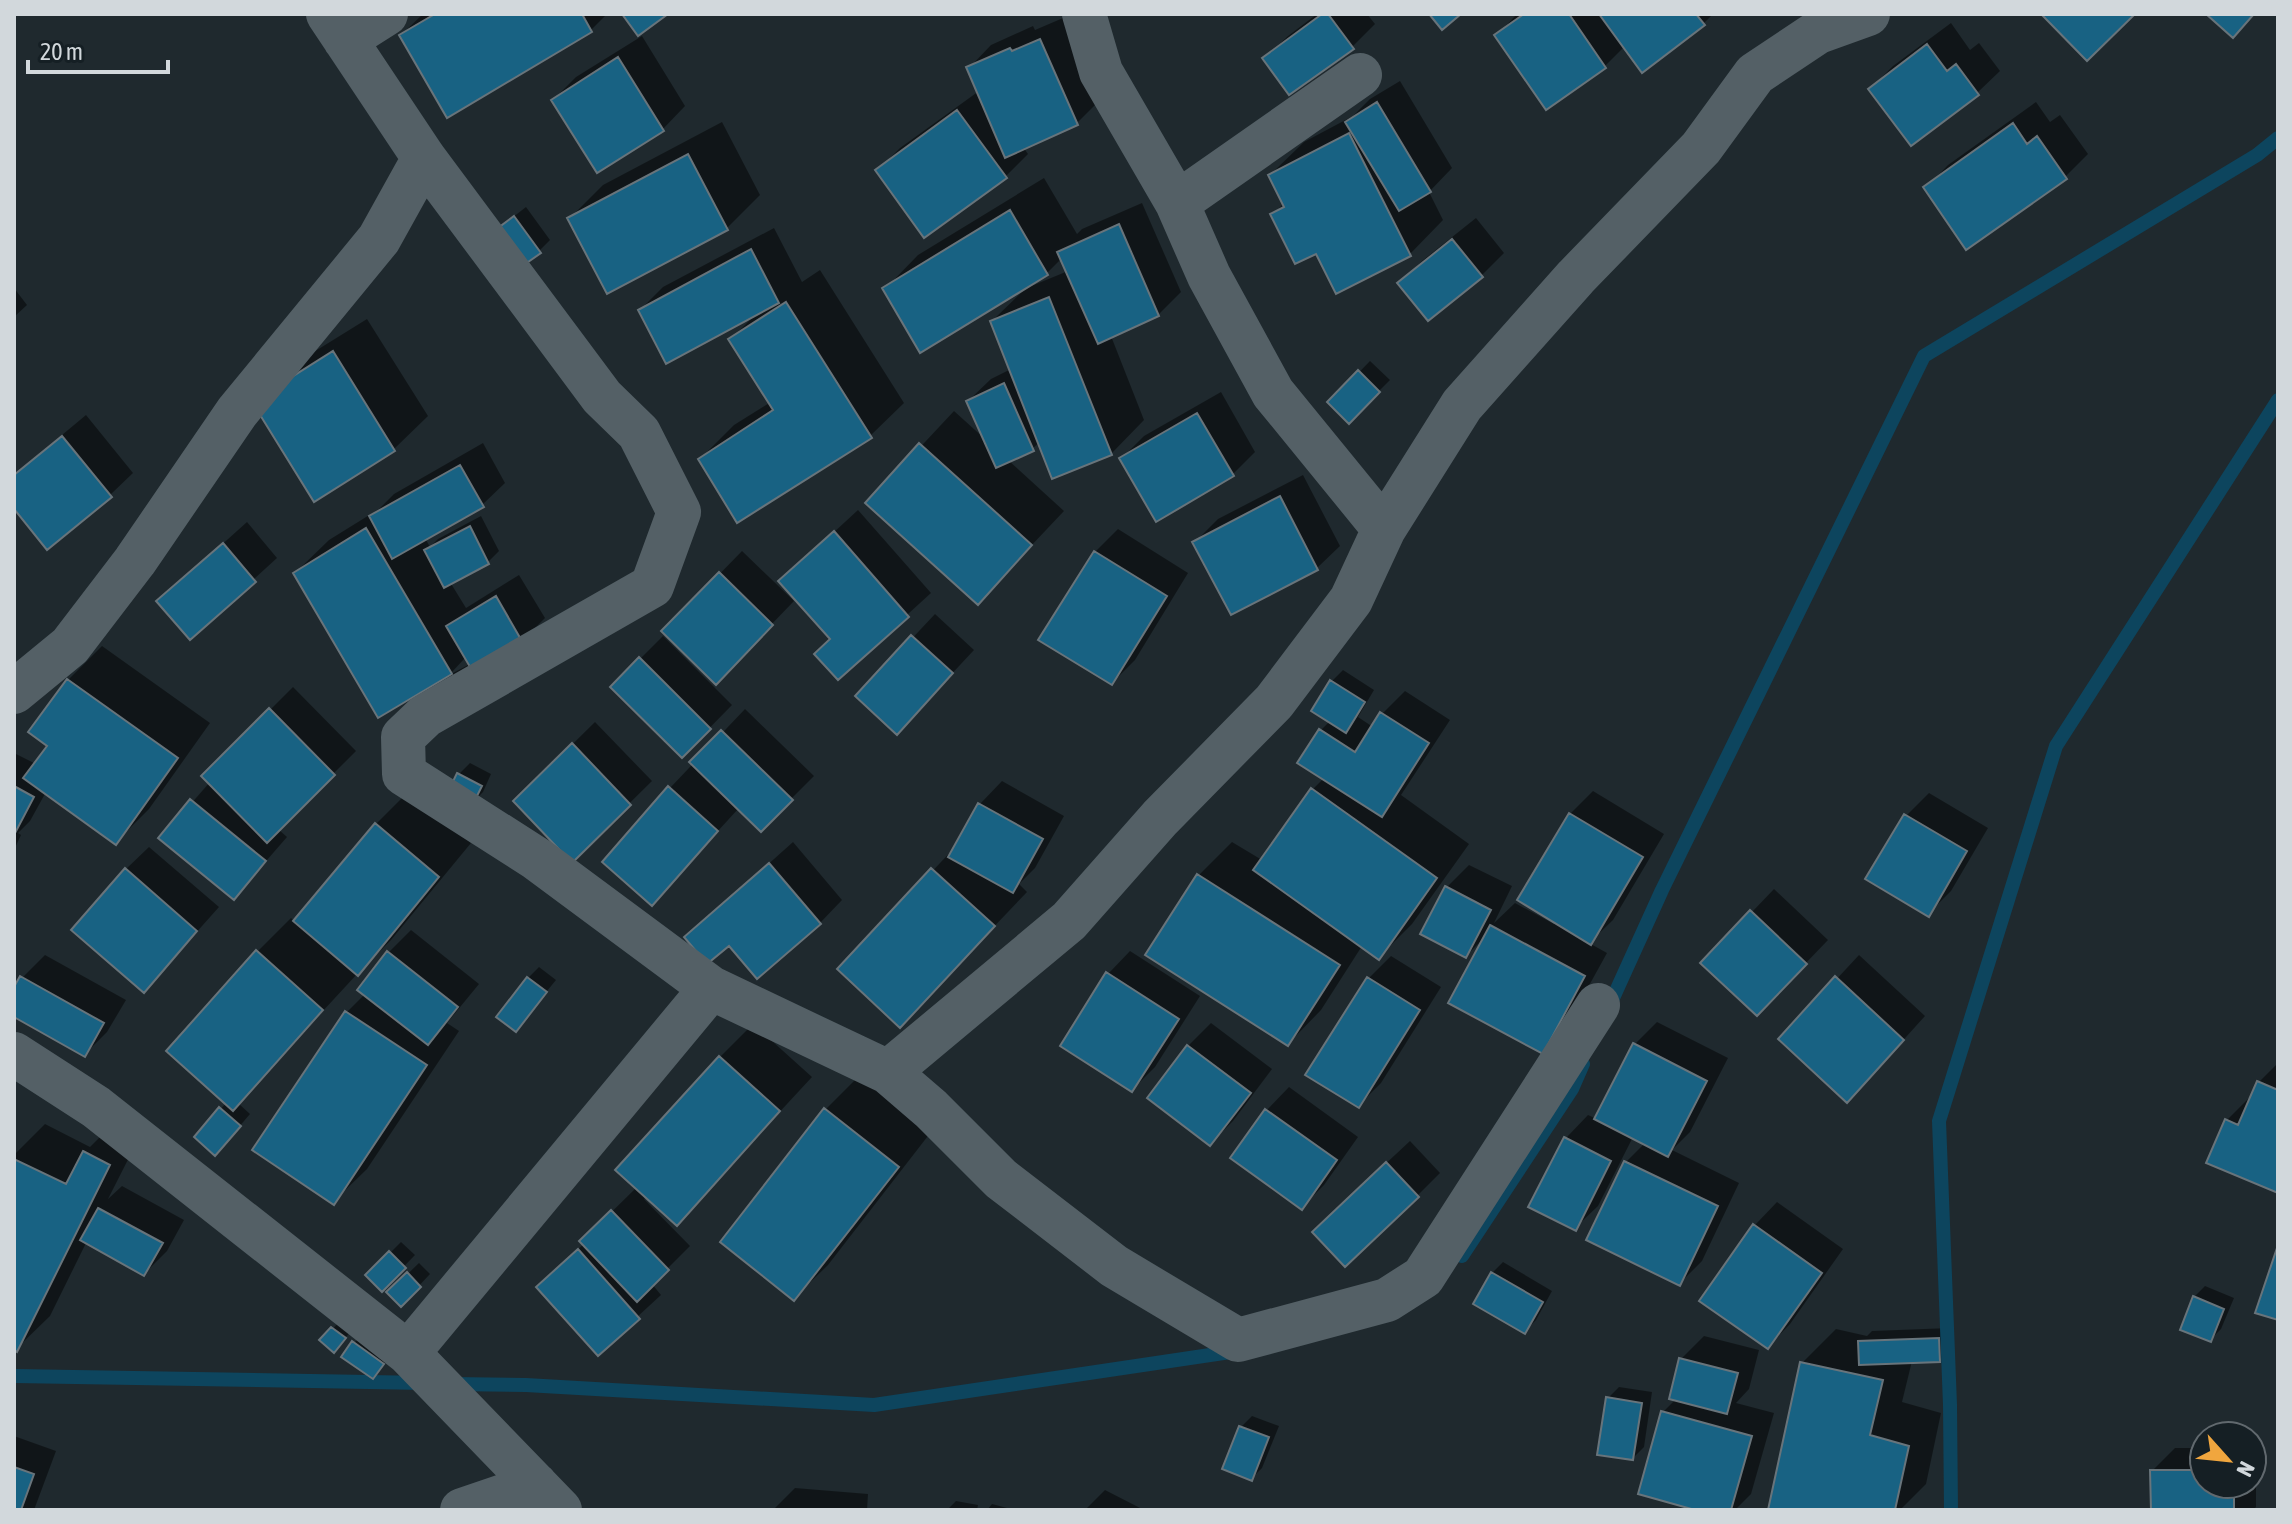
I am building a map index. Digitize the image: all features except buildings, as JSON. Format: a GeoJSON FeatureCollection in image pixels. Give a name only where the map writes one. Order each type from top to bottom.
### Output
{"type":"FeatureCollection","features":[{"type":"Feature","properties":{"kind":"street"},"geometry":{"type":"LineString","coordinates":[[386,14],[337,27],[424,158],[602,397],[639,433],[679,512],[652,586],[425,716],[403,737],[404,774],[537,859],[711,988],[888,1072],[931,1109],[1001,1179],[1101,1256],[1238,1340],[1387,1300],[1423,1277],[1598,1005]]}},
{"type":"Feature","properties":{"kind":"street"},"geometry":{"type":"LineString","coordinates":[[1084,14],[1101,72],[1177,203],[1209,276],[1273,393],[1384,529]]}},
{"type":"Feature","properties":{"kind":"street"},"geometry":{"type":"LineString","coordinates":[[888,1072],[1069,921],[1160,818],[1274,702],[1351,600],[1384,529],[1462,405],[1576,277],[1701,148],[1755,74],[1818,32],[1868,14]]}},
{"type":"Feature","properties":{"kind":"street"},"geometry":{"type":"LineString","coordinates":[[1177,203],[1360,75]]}},
{"type":"Feature","properties":{"kind":"street"},"geometry":{"type":"LineString","coordinates":[[14,692],[70,646],[135,561],[237,412],[379,239],[424,158]]}},
{"type":"Feature","properties":{"kind":"street"},"geometry":{"type":"LineString","coordinates":[[408,1353],[711,988]]}},
{"type":"Feature","properties":{"kind":"street"},"geometry":{"type":"LineString","coordinates":[[14,1054],[96,1107],[408,1353],[548,1498]]}},
{"type":"Feature","properties":{"kind":"street"},"geometry":{"type":"LineString","coordinates":[[462,1510],[548,1498]]}},
{"type":"Feature","properties":{"kind":"waterway"},"geometry":{"type":"LineString","coordinates":[[1608,1009],[1662,890],[1924,356],[2257,155],[2278,138]]}},
{"type":"Feature","properties":{"kind":"waterway"},"geometry":{"type":"LineString","coordinates":[[1951,1510],[1939,1121],[2056,746],[2278,400]]}},
{"type":"Feature","properties":{"kind":"waterway"},"geometry":{"type":"LineString","coordinates":[[1462,1256],[1572,1089],[1583,1064]]}},
{"type":"Feature","properties":{"kind":"waterway"},"geometry":{"type":"LineString","coordinates":[[450,1384],[526,1385],[874,1405],[1237,1351]]}},
{"type":"Feature","properties":{"kind":"waterway"},"geometry":{"type":"LineString","coordinates":[[14,1376],[426,1383]]}}]}
